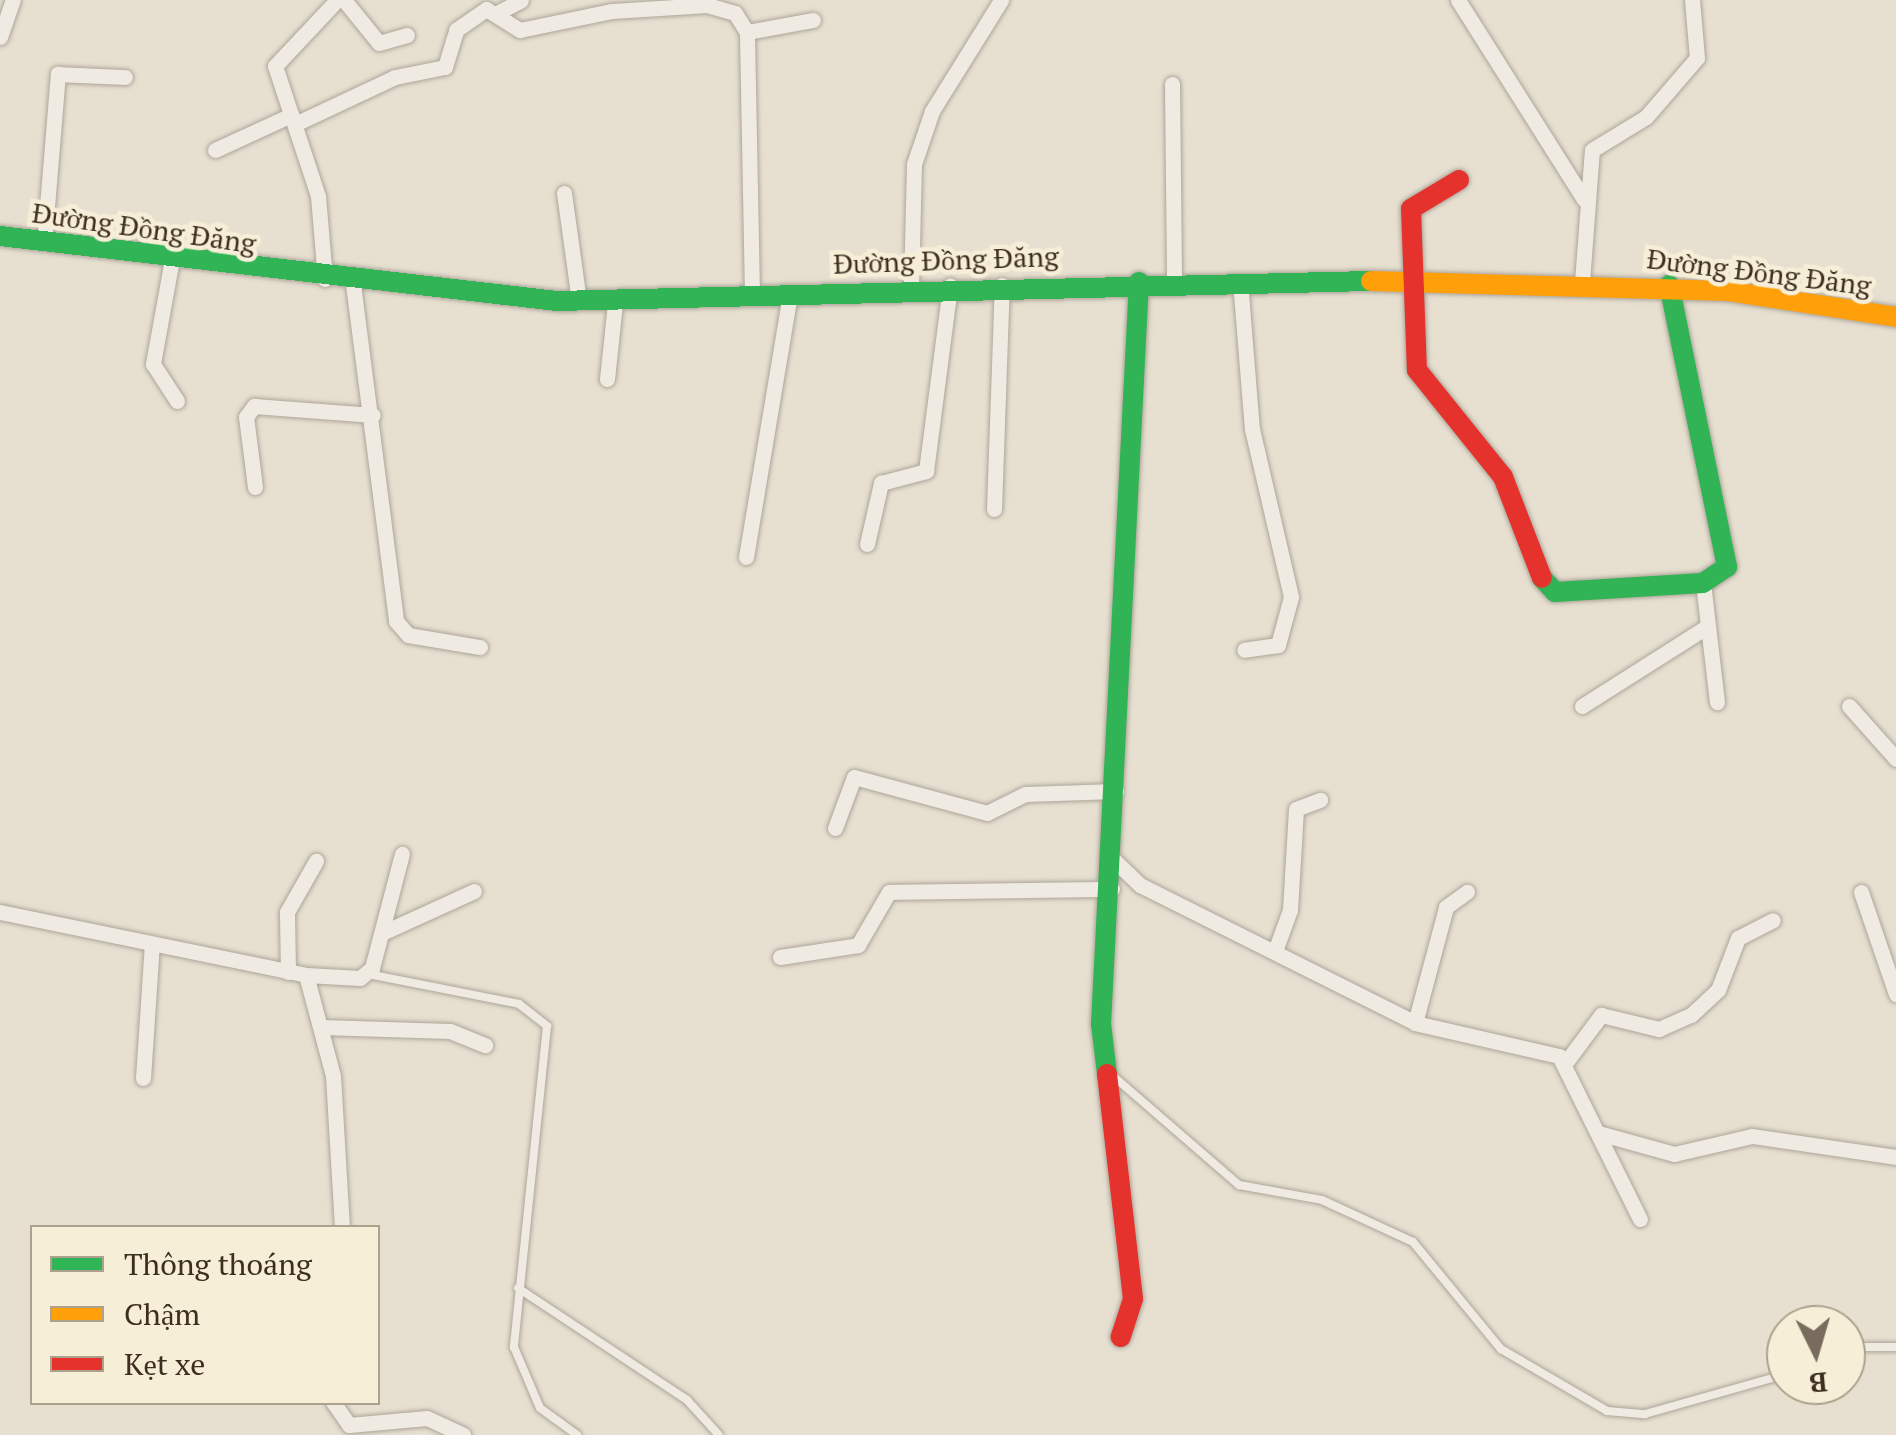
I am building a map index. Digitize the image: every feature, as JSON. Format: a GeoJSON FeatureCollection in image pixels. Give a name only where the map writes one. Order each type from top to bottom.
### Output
{"type":"FeatureCollection","features":[{"type":"Feature","properties":{"kind":"street"},"geometry":{"type":"LineString","coordinates":[[0,36],[13,0]]}},
{"type":"Feature","properties":{"kind":"street"},"geometry":{"type":"LineString","coordinates":[[324,279],[318,196],[278,58],[340,0],[379,42],[406,35]]}},
{"type":"Feature","properties":{"kind":"street"},"geometry":{"type":"LineString","coordinates":[[215,150],[396,78],[445,67],[462,23],[477,11],[497,12],[521,0]]}},
{"type":"Feature","properties":{"kind":"street"},"geometry":{"type":"LineString","coordinates":[[911,287],[919,148],[932,111],[1001,0]]}},
{"type":"Feature","properties":{"kind":"street"},"geometry":{"type":"LineString","coordinates":[[1458,0],[1584,200]]}},
{"type":"Feature","properties":{"kind":"street"},"geometry":{"type":"LineString","coordinates":[[1582,282],[1584,200],[1594,146],[1646,117],[1697,58],[1692,0]]}},
{"type":"Feature","properties":{"kind":"street"},"geometry":{"type":"LineString","coordinates":[[497,12],[520,30],[612,11],[707,6],[734,13],[747,32],[752,295]]}},
{"type":"Feature","properties":{"kind":"street"},"geometry":{"type":"LineString","coordinates":[[747,32],[812,20]]}},
{"type":"Feature","properties":{"kind":"street"},"geometry":{"type":"LineString","coordinates":[[44,242],[58,74],[124,77]]}},
{"type":"Feature","properties":{"kind":"street"},"geometry":{"type":"LineString","coordinates":[[1172,84],[1174,281]]}},
{"type":"Feature","properties":{"kind":"street"},"geometry":{"type":"LineString","coordinates":[[1460,180],[1410,209],[1417,370],[1504,477],[1543,585],[1570,592],[1703,583],[1721,574],[1728,557],[1670,285]]}},
{"type":"Feature","properties":{"kind":"street"},"geometry":{"type":"LineString","coordinates":[[564,193],[579,301]]}},
{"type":"Feature","properties":{"kind":"street","name":"Đường Đồng Đăng"},"geometry":{"type":"LineString","coordinates":[[0,236],[353,284],[614,303],[911,287],[1174,281],[1582,282],[1670,285],[1896,317]]}},
{"type":"Feature","properties":{"kind":"street"},"geometry":{"type":"LineString","coordinates":[[172,259],[154,364],[177,401]]}},
{"type":"Feature","properties":{"kind":"street"},"geometry":{"type":"LineString","coordinates":[[1240,281],[1252,429],[1292,597],[1278,645],[1244,650]]}},
{"type":"Feature","properties":{"kind":"street"},"geometry":{"type":"LineString","coordinates":[[1122,1337],[1134,1299],[1102,1024],[1114,860],[1138,282]]}},
{"type":"Feature","properties":{"kind":"street"},"geometry":{"type":"LineString","coordinates":[[353,284],[373,415],[396,622],[408,635],[480,647]]}},
{"type":"Feature","properties":{"kind":"street"},"geometry":{"type":"LineString","coordinates":[[994,509],[1002,285]]}},
{"type":"Feature","properties":{"kind":"street"},"geometry":{"type":"LineString","coordinates":[[867,544],[881,483],[926,472],[950,286]]}},
{"type":"Feature","properties":{"kind":"street"},"geometry":{"type":"LineString","coordinates":[[746,558],[790,293]]}},
{"type":"Feature","properties":{"kind":"street"},"geometry":{"type":"LineString","coordinates":[[608,380],[614,303]]}},
{"type":"Feature","properties":{"kind":"street"},"geometry":{"type":"LineString","coordinates":[[255,486],[246,417],[254,406],[373,415]]}},
{"type":"Feature","properties":{"kind":"street"},"geometry":{"type":"LineString","coordinates":[[1703,583],[1717,702]]}},
{"type":"Feature","properties":{"kind":"street"},"geometry":{"type":"LineString","coordinates":[[1582,706],[1708,626]]}},
{"type":"Feature","properties":{"kind":"street"},"geometry":{"type":"LineString","coordinates":[[1849,706],[1896,758]]}},
{"type":"Feature","properties":{"kind":"street"},"geometry":{"type":"LineString","coordinates":[[835,828],[854,777],[987,813],[1025,794],[1116,791]]}},
{"type":"Feature","properties":{"kind":"street"},"geometry":{"type":"LineString","coordinates":[[1275,951],[1290,910],[1296,809],[1320,800]]}},
{"type":"Feature","properties":{"kind":"street"},"geometry":{"type":"LineString","coordinates":[[0,912],[288,972],[368,974],[402,854]]}},
{"type":"Feature","properties":{"kind":"street"},"geometry":{"type":"LineString","coordinates":[[1114,860],[1140,884],[1415,1022],[1528,1042],[1566,1062],[1640,1218]]}},
{"type":"Feature","properties":{"kind":"street"},"geometry":{"type":"LineString","coordinates":[[288,972],[287,912],[316,861]]}},
{"type":"Feature","properties":{"kind":"street"},"geometry":{"type":"LineString","coordinates":[[780,957],[858,946],[890,892],[1112,889]]}},
{"type":"Feature","properties":{"kind":"street"},"geometry":{"type":"LineString","coordinates":[[382,933],[474,890]]}},
{"type":"Feature","properties":{"kind":"street"},"geometry":{"type":"LineString","coordinates":[[1415,1022],[1446,907],[1467,892]]}},
{"type":"Feature","properties":{"kind":"street"},"geometry":{"type":"LineString","coordinates":[[1861,892],[1896,994]]}},
{"type":"Feature","properties":{"kind":"street"},"geometry":{"type":"LineString","coordinates":[[1566,1062],[1601,1016],[1660,1028],[1691,1015],[1718,990],[1738,938],[1773,920]]}},
{"type":"Feature","properties":{"kind":"street"},"geometry":{"type":"LineString","coordinates":[[143,1078],[152,944]]}},
{"type":"Feature","properties":{"kind":"street"},"geometry":{"type":"LineString","coordinates":[[306,975],[334,1076],[342,1225]]}},
{"type":"Feature","properties":{"kind":"street"},"geometry":{"type":"LineString","coordinates":[[322,1027],[450,1031],[485,1045]]}},
{"type":"Feature","properties":{"kind":"street"},"geometry":{"type":"LineString","coordinates":[[1602,1134],[1674,1154],[1752,1136],[1896,1157]]}},
{"type":"Feature","properties":{"kind":"street"},"geometry":{"type":"LineString","coordinates":[[335,1405],[349,1425],[427,1418],[463,1435]]}},
{"type":"Feature","properties":{"kind":"lane"},"geometry":{"type":"LineString","coordinates":[[368,974],[519,1004],[546,1026],[518,1288],[516,1362],[540,1408],[577,1435]]}},
{"type":"Feature","properties":{"kind":"lane"},"geometry":{"type":"LineString","coordinates":[[1108,1071],[1239,1185],[1322,1200],[1413,1242],[1501,1349],[1608,1411],[1644,1414],[1766,1380]]}},
{"type":"Feature","properties":{"kind":"lane"},"geometry":{"type":"LineString","coordinates":[[518,1288],[687,1400],[718,1435]]}},
{"type":"Feature","properties":{"kind":"lane"},"geometry":{"type":"LineString","coordinates":[[1866,1347],[1896,1346]]}},
{"type":"Feature","properties":{"kind":"traffic: fast"},"geometry":{"type":"LineString","coordinates":[[0,236],[557,301],[1371,281]]}},
{"type":"Feature","properties":{"kind":"traffic: fast"},"geometry":{"type":"LineString","coordinates":[[1107,1074],[1101,1024],[1139,282]]}},
{"type":"Feature","properties":{"kind":"traffic: fast"},"geometry":{"type":"LineString","coordinates":[[1542,578],[1555,592],[1703,583],[1727,567],[1669,285]]}},
{"type":"Feature","properties":{"kind":"traffic: slow"},"geometry":{"type":"LineString","coordinates":[[1371,281],[1727,291],[1896,317]]}},
{"type":"Feature","properties":{"kind":"traffic: jam"},"geometry":{"type":"LineString","coordinates":[[1459,180],[1411,209],[1417,370],[1503,477],[1542,578]]}},
{"type":"Feature","properties":{"kind":"traffic: jam"},"geometry":{"type":"LineString","coordinates":[[1107,1074],[1133,1299],[1121,1337]]}}]}
